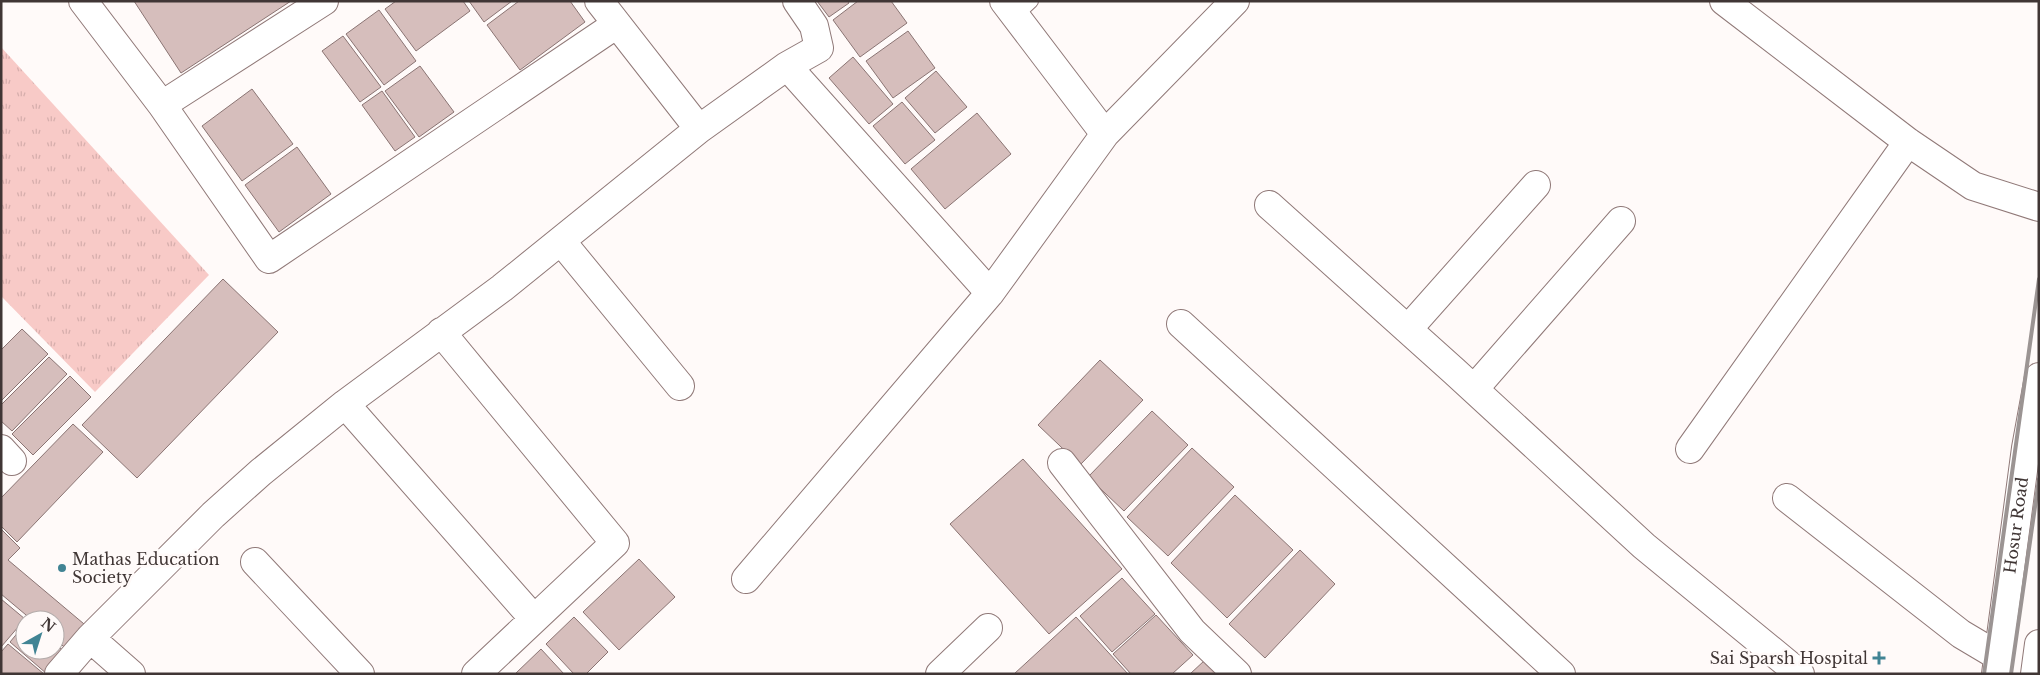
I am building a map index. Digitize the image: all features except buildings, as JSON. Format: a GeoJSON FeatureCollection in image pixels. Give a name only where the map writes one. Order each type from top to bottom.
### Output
{"type":"FeatureCollection","features":[{"type":"Feature","properties":{"kind":"main road"},"geometry":{"type":"LineString","coordinates":[[84,1],[162,105],[270,259],[617,24]]}},
{"type":"Feature","properties":{"kind":"main road"},"geometry":{"type":"LineString","coordinates":[[162,105],[324,1]]}},
{"type":"Feature","properties":{"kind":"main road"},"geometry":{"type":"LineString","coordinates":[[599,1],[699,129]]}},
{"type":"Feature","properties":{"kind":"main road"},"geometry":{"type":"LineString","coordinates":[[59,674],[90,638],[212,515],[261,472],[346,404],[502,288],[699,129],[787,66],[819,48],[814,26],[797,1]]}},
{"type":"Feature","properties":{"kind":"main road"},"geometry":{"type":"LineString","coordinates":[[746,579],[990,292],[1106,134],[1235,1]]}},
{"type":"Feature","properties":{"kind":"main road"},"geometry":{"type":"LineString","coordinates":[[1724,1],[1908,142],[1973,186],[2039,206]]}},
{"type":"Feature","properties":{"kind":"main road"},"geometry":{"type":"LineString","coordinates":[[1016,6],[1106,134]]}},
{"type":"Feature","properties":{"kind":"main road"},"geometry":{"type":"LineString","coordinates":[[787,66],[990,292]]}},
{"type":"Feature","properties":{"kind":"main road"},"geometry":{"type":"LineString","coordinates":[[1690,449],[1908,142]]}},
{"type":"Feature","properties":{"kind":"main road"},"geometry":{"type":"LineString","coordinates":[[1408,329],[1536,185]]}},
{"type":"Feature","properties":{"kind":"main road"},"geometry":{"type":"LineString","coordinates":[[1269,205],[1474,389],[1644,546],[1800,674]]}},
{"type":"Feature","properties":{"kind":"main road"},"geometry":{"type":"LineString","coordinates":[[1474,389],[1621,220]]}},
{"type":"Feature","properties":{"kind":"main road"},"geometry":{"type":"LineString","coordinates":[[561,240],[680,386]]}},
{"type":"Feature","properties":{"kind":"main road"},"geometry":{"type":"LineString","coordinates":[[1181,324],[1561,674]]}},
{"type":"Feature","properties":{"kind":"main road"},"geometry":{"type":"LineString","coordinates":[[441,332],[615,543],[476,674]]}},
{"type":"Feature","properties":{"kind":"main road","name":"Hosur Road"},"geometry":{"type":"LineString","coordinates":[[1997,665],[2026,448],[2039,377]]}},
{"type":"Feature","properties":{"kind":"main road"},"geometry":{"type":"LineString","coordinates":[[346,404],[534,619]]}},
{"type":"Feature","properties":{"kind":"main road"},"geometry":{"type":"LineString","coordinates":[[1062,463],[1192,631],[1237,674]]}},
{"type":"Feature","properties":{"kind":"main road"},"geometry":{"type":"LineString","coordinates":[[1787,498],[1961,634],[1997,665]]}},
{"type":"Feature","properties":{"kind":"main road"},"geometry":{"type":"LineString","coordinates":[[255,562],[360,674]]}},
{"type":"Feature","properties":{"kind":"main road"},"geometry":{"type":"LineString","coordinates":[[940,674],[988,628]]}},
{"type":"Feature","properties":{"kind":"main road"},"geometry":{"type":"LineString","coordinates":[[90,638],[131,674]]}},
{"type":"Feature","properties":{"kind":"main road"},"geometry":{"type":"LineString","coordinates":[[2034,674],[2039,644]]}},
{"type":"Feature","properties":{"kind":"green space"},"geometry":{"type":"Polygon","coordinates":[[[1,47],[209,275],[95,392],[1,296],[1,47]]]}},
{"type":"Feature","properties":{"kind":"railway"},"geometry":{"type":"LineString","coordinates":[[1984,674],[2039,279]]}},
{"type":"Feature","properties":{"kind":"railway"},"geometry":{"type":"LineString","coordinates":[[2011,674],[2039,479]]}},
{"type":"Feature","properties":{"kind":"place","name":"Mathas Education Society"},"geometry":{"type":"Point","coordinates":[62,568]}},
{"type":"Feature","properties":{"kind":"place","name":"Sai Sparsh Hospital"},"geometry":{"type":"Point","coordinates":[1879,658]}}]}
